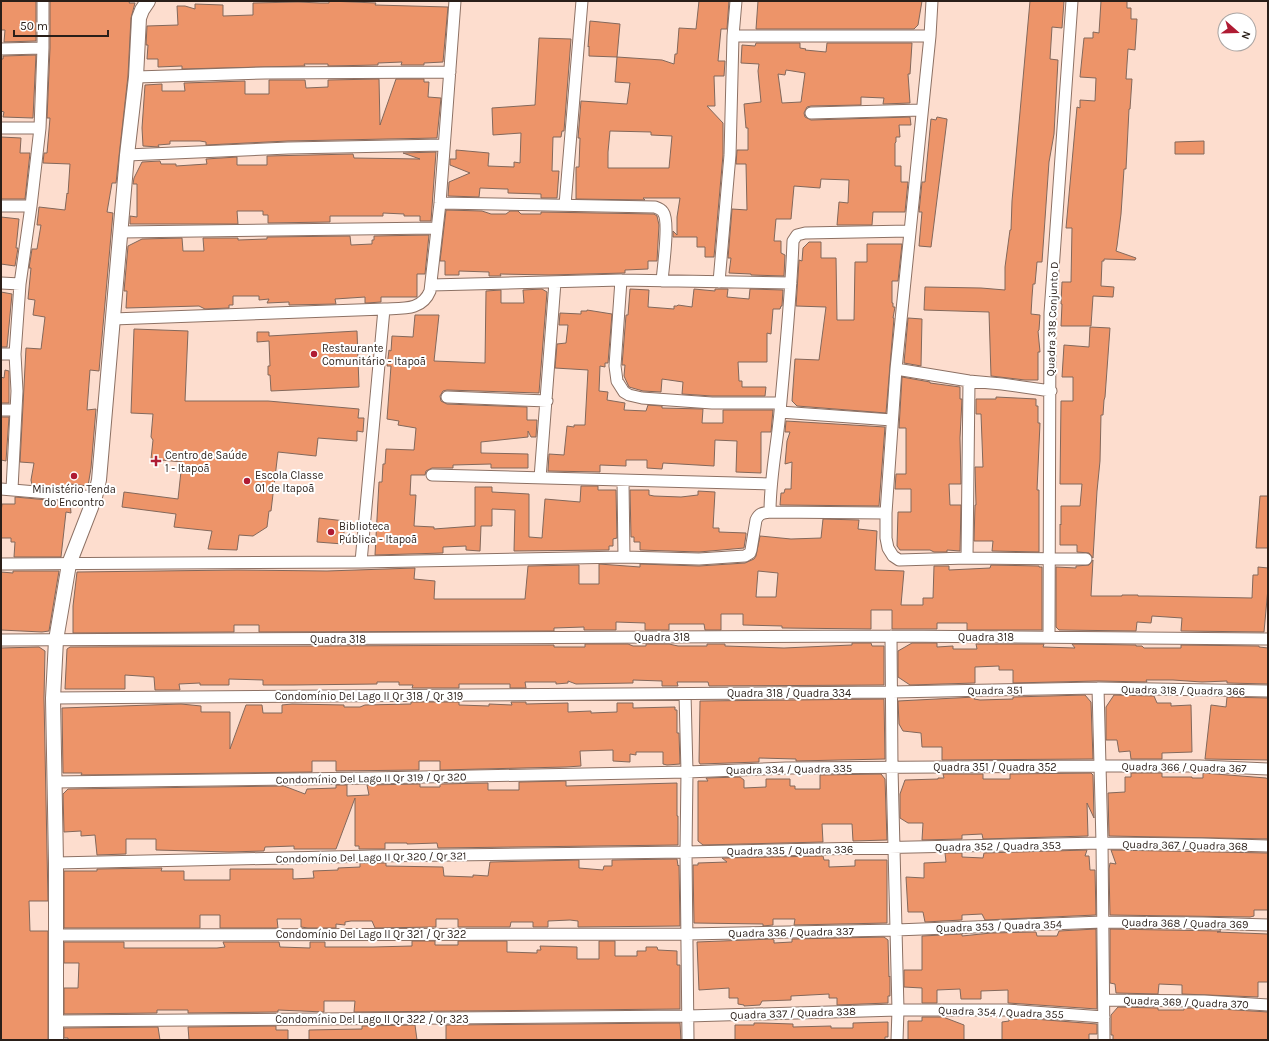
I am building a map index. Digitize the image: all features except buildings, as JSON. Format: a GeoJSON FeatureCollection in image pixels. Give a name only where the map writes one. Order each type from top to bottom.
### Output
{"type":"FeatureCollection","features":[{"type":"Feature","properties":{"kind":"street"},"geometry":{"type":"LineString","coordinates":[[43,1],[40,128],[20,284],[15,354],[17,391],[16,410],[6,489],[96,497]]}},
{"type":"Feature","properties":{"kind":"street"},"geometry":{"type":"LineString","coordinates":[[56,1040],[56,863],[53,698],[56,640],[69,564],[96,497],[99,480],[112,318],[127,155],[136,77],[140,18],[142,10],[148,1]]}},
{"type":"Feature","properties":{"kind":"street"},"geometry":{"type":"LineString","coordinates":[[112,318],[384,309],[412,307],[423,303],[427,298],[431,284],[436,228],[440,203],[455,1]]}},
{"type":"Feature","properties":{"kind":"street"},"geometry":{"type":"LineString","coordinates":[[565,205],[582,1]]}},
{"type":"Feature","properties":{"kind":"street"},"geometry":{"type":"LineString","coordinates":[[719,282],[730,155],[733,36],[736,1]]}},
{"type":"Feature","properties":{"kind":"street"},"geometry":{"type":"LineString","coordinates":[[932,1],[930,36],[896,369],[886,513],[886,538],[888,548],[893,556],[899,560],[968,558],[1086,559]]}},
{"type":"Feature","properties":{"kind":"street","name":"Quadra 318 Conjunto D"},"geometry":{"type":"LineString","coordinates":[[1049,637],[1051,306],[1072,1]]}},
{"type":"Feature","properties":{"kind":"street"},"geometry":{"type":"LineString","coordinates":[[733,36],[930,36]]}},
{"type":"Feature","properties":{"kind":"street"},"geometry":{"type":"LineString","coordinates":[[1,49],[43,48]]}},
{"type":"Feature","properties":{"kind":"street"},"geometry":{"type":"LineString","coordinates":[[136,77],[265,73],[450,72]]}},
{"type":"Feature","properties":{"kind":"street"},"geometry":{"type":"LineString","coordinates":[[811,113],[922,110]]}},
{"type":"Feature","properties":{"kind":"street"},"geometry":{"type":"LineString","coordinates":[[1,128],[40,128]]}},
{"type":"Feature","properties":{"kind":"street"},"geometry":{"type":"LineString","coordinates":[[127,155],[288,148],[444,145]]}},
{"type":"Feature","properties":{"kind":"street"},"geometry":{"type":"LineString","coordinates":[[440,203],[655,207],[663,211],[666,222],[666,242],[662,281]]}},
{"type":"Feature","properties":{"kind":"street"},"geometry":{"type":"LineString","coordinates":[[1,206],[31,206]]}},
{"type":"Feature","properties":{"kind":"street"},"geometry":{"type":"LineString","coordinates":[[121,232],[436,228]]}},
{"type":"Feature","properties":{"kind":"street"},"geometry":{"type":"LineString","coordinates":[[770,512],[770,484],[780,408],[792,282],[794,241],[800,233],[909,231]]}},
{"type":"Feature","properties":{"kind":"street"},"geometry":{"type":"LineString","coordinates":[[431,284],[621,280],[792,282]]}},
{"type":"Feature","properties":{"kind":"street"},"geometry":{"type":"LineString","coordinates":[[621,280],[615,366],[617,381],[624,392],[629,395],[642,398],[780,408],[892,420]]}},
{"type":"Feature","properties":{"kind":"street"},"geometry":{"type":"LineString","coordinates":[[540,478],[555,282]]}},
{"type":"Feature","properties":{"kind":"street"},"geometry":{"type":"LineString","coordinates":[[1,283],[20,284]]}},
{"type":"Feature","properties":{"kind":"street"},"geometry":{"type":"LineString","coordinates":[[360,562],[384,309]]}},
{"type":"Feature","properties":{"kind":"street"},"geometry":{"type":"LineString","coordinates":[[1,354],[15,354]]}},
{"type":"Feature","properties":{"kind":"street"},"geometry":{"type":"LineString","coordinates":[[896,369],[968,381],[1050,391]]}},
{"type":"Feature","properties":{"kind":"street"},"geometry":{"type":"LineString","coordinates":[[968,381],[968,558]]}},
{"type":"Feature","properties":{"kind":"street"},"geometry":{"type":"LineString","coordinates":[[447,397],[547,401]]}},
{"type":"Feature","properties":{"kind":"street"},"geometry":{"type":"LineString","coordinates":[[1,410],[16,410]]}},
{"type":"Feature","properties":{"kind":"street"},"geometry":{"type":"LineString","coordinates":[[432,474],[623,481],[770,484]]}},
{"type":"Feature","properties":{"kind":"street"},"geometry":{"type":"LineString","coordinates":[[623,481],[624,557]]}},
{"type":"Feature","properties":{"kind":"street"},"geometry":{"type":"LineString","coordinates":[[1,564],[360,562],[624,557],[699,559],[745,556],[750,553],[758,516],[761,513],[886,513]]}},
{"type":"Feature","properties":{"kind":"street"},"geometry":{"type":"LineString","coordinates":[[891,636],[892,768],[898,1010],[897,1040]]}},
{"type":"Feature","properties":{"kind":"street","name":"Quadra 318"},"geometry":{"type":"LineString","coordinates":[[1,640],[891,636],[1268,639]]}},
{"type":"Feature","properties":{"kind":"street"},"geometry":{"type":"LineString","coordinates":[[1098,688],[1102,843],[1104,1040]]}},
{"type":"Feature","properties":{"kind":"street","name":"Quadra 351"},"geometry":{"type":"LineString","coordinates":[[892,692],[1098,688]]}},
{"type":"Feature","properties":{"kind":"street","name":"Quadra 318 / Quadra 366"},"geometry":{"type":"LineString","coordinates":[[1098,688],[1268,691]]}},
{"type":"Feature","properties":{"kind":"street","name":"Quadra 318 / Quadra 334"},"geometry":{"type":"LineString","coordinates":[[685,694],[892,692]]}},
{"type":"Feature","properties":{"kind":"street"},"geometry":{"type":"LineString","coordinates":[[685,694],[687,772],[686,852],[688,1040]]}},
{"type":"Feature","properties":{"kind":"street","name":"Condomínio Del Lago II Qr 318 / Qr 319"},"geometry":{"type":"LineString","coordinates":[[53,698],[685,694]]}},
{"type":"Feature","properties":{"kind":"street","name":"Quadra 351 / Quadra 352"},"geometry":{"type":"LineString","coordinates":[[892,768],[1099,766]]}},
{"type":"Feature","properties":{"kind":"street","name":"Quadra 366 / Quadra 367"},"geometry":{"type":"LineString","coordinates":[[1099,766],[1200,766],[1268,769]]}},
{"type":"Feature","properties":{"kind":"street","name":"Quadra 334 / Quadra 335"},"geometry":{"type":"LineString","coordinates":[[687,772],[786,768],[892,768]]}},
{"type":"Feature","properties":{"kind":"street","name":"Condomínio Del Lago II Qr 319 / Qr 320"},"geometry":{"type":"LineString","coordinates":[[54,782],[687,772]]}},
{"type":"Feature","properties":{"kind":"street","name":"Quadra 367 / Quadra 368"},"geometry":{"type":"LineString","coordinates":[[1102,843],[1268,846]]}},
{"type":"Feature","properties":{"kind":"street","name":"Quadra 352 / Quadra 353"},"geometry":{"type":"LineString","coordinates":[[894,848],[1102,843]]}},
{"type":"Feature","properties":{"kind":"street","name":"Quadra 335 / Quadra 336"},"geometry":{"type":"LineString","coordinates":[[686,852],[894,848]]}},
{"type":"Feature","properties":{"kind":"street","name":"Condomínio Del Lago II Qr 320 / Qr 321"},"geometry":{"type":"LineString","coordinates":[[56,863],[373,856],[686,852]]}},
{"type":"Feature","properties":{"kind":"street","name":"Quadra 368 / Quadra 369"},"geometry":{"type":"LineString","coordinates":[[1103,922],[1203,922],[1268,925]]}},
{"type":"Feature","properties":{"kind":"street","name":"Quadra 353 / Quadra 354"},"geometry":{"type":"LineString","coordinates":[[896,930],[1103,922]]}},
{"type":"Feature","properties":{"kind":"street","name":"Quadra 336 / Quadra 337"},"geometry":{"type":"LineString","coordinates":[[687,934],[896,930]]}},
{"type":"Feature","properties":{"kind":"street","name":"Condomínio Del Lago II Qr 321 / Qr 322"},"geometry":{"type":"LineString","coordinates":[[56,935],[687,934]]}},
{"type":"Feature","properties":{"kind":"street","name":"Quadra 369 / Quadra 370"},"geometry":{"type":"LineString","coordinates":[[1104,1000],[1204,1001],[1268,1005]]}},
{"type":"Feature","properties":{"kind":"street","name":"Quadra 337 / Quadra 338"},"geometry":{"type":"LineString","coordinates":[[688,1016],[898,1010]]}},
{"type":"Feature","properties":{"kind":"street","name":"Quadra 354 / Quadra 355"},"geometry":{"type":"LineString","coordinates":[[898,1010],[1006,1010],[1104,1016]]}},
{"type":"Feature","properties":{"kind":"street","name":"Condomínio Del Lago II Qr 322 / Qr 323"},"geometry":{"type":"LineString","coordinates":[[57,1021],[688,1016]]}},
{"type":"Feature","properties":{"kind":"place","name":"Restaurante Comunitário - Itapoã"},"geometry":{"type":"Point","coordinates":[314,354]}},
{"type":"Feature","properties":{"kind":"place","name":"Centro de Saúde 1 - Itapoã"},"geometry":{"type":"Point","coordinates":[156,461]}},
{"type":"Feature","properties":{"kind":"place","name":"Ministério Tenda do Encontro"},"geometry":{"type":"Point","coordinates":[74,476]}},
{"type":"Feature","properties":{"kind":"place","name":"Escola Classe 01 de Itapoã"},"geometry":{"type":"Point","coordinates":[247,481]}},
{"type":"Feature","properties":{"kind":"place","name":"Biblioteca Pública - Itapoã"},"geometry":{"type":"Point","coordinates":[331,532]}}]}
